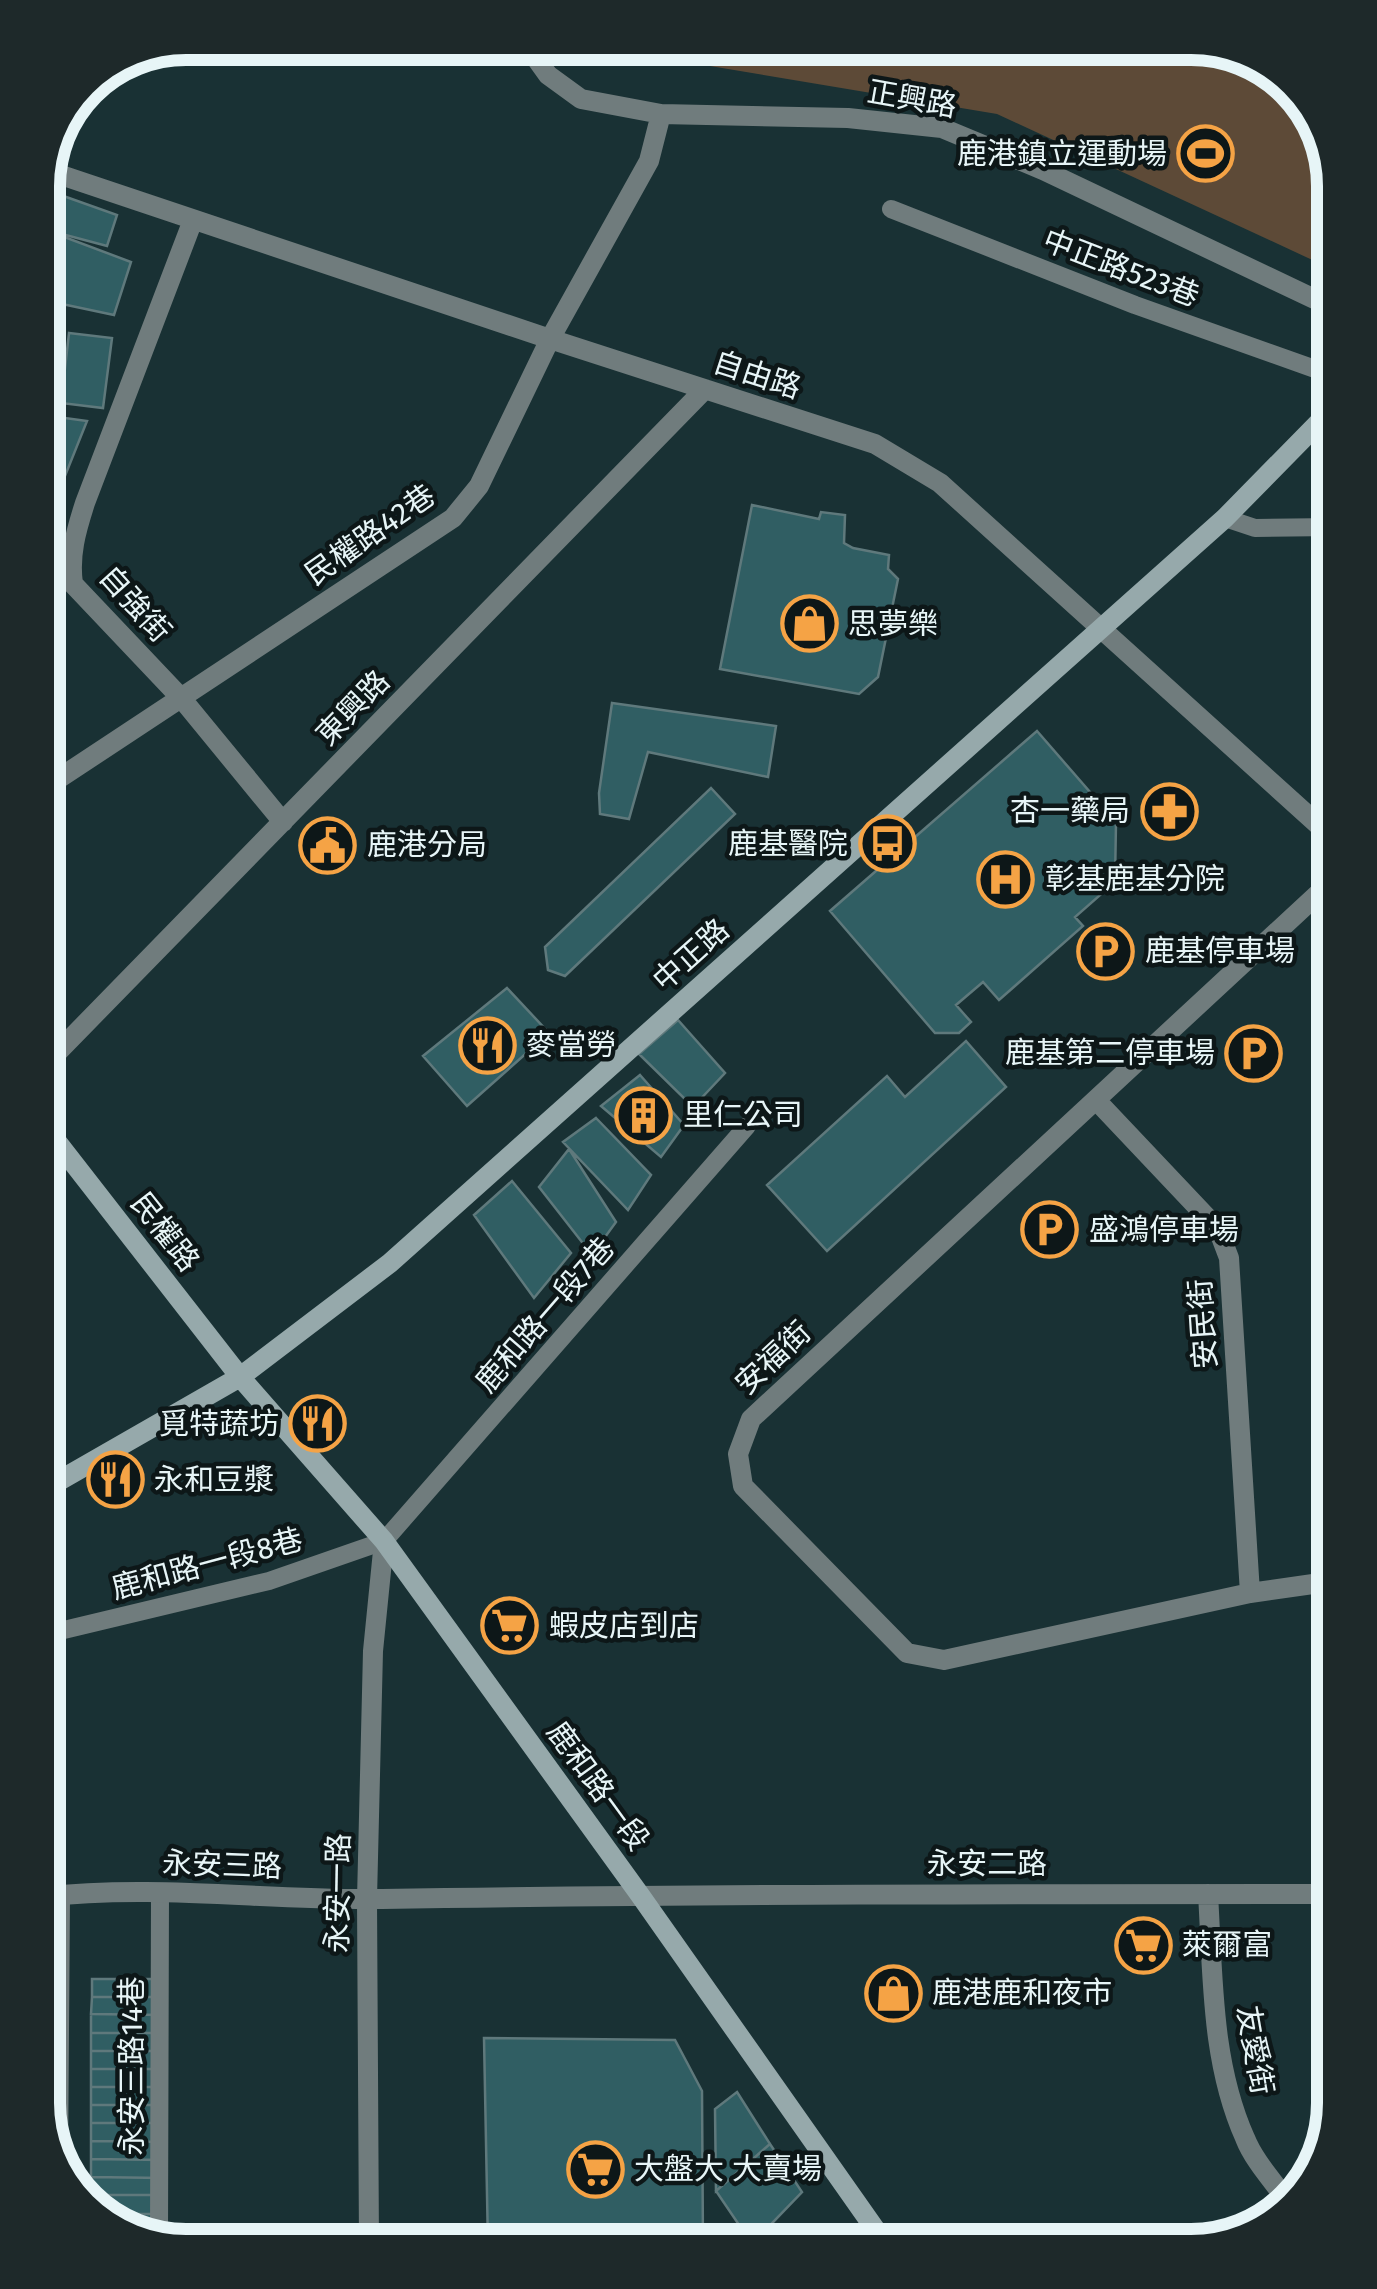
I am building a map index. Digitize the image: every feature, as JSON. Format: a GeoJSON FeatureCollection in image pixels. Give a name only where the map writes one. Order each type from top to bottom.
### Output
{"type":"FeatureCollection","features":[{"type":"Feature","properties":{"kind":"main road","name":"中正路"},"geometry":{"type":"LineString","coordinates":[[60,1480],[240,1377],[390,1263],[1225,518],[1317,424]]}},
{"type":"Feature","properties":{"kind":"main road","name":"民權路"},"geometry":{"type":"LineString","coordinates":[[60,1146],[240,1377]]}},
{"type":"Feature","properties":{"kind":"main road","name":"鹿和路一段"},"geometry":{"type":"LineString","coordinates":[[240,1377],[384,1541],[876,2229]]}},
{"type":"Feature","properties":{"kind":"street","name":"正興路"},"geometry":{"type":"LineString","coordinates":[[538,60],[548,75],[582,100],[661,114],[848,118],[942,128],[1044,170],[1317,300]]}},
{"type":"Feature","properties":{"kind":"street","name":"民權路42巷"},"geometry":{"type":"LineString","coordinates":[[60,778],[452,518],[479,486],[550,339],[649,161],[661,114]]}},
{"type":"Feature","properties":{"kind":"street","name":"自由路"},"geometry":{"type":"LineString","coordinates":[[60,175],[875,444],[940,483],[1317,824]]}},
{"type":"Feature","properties":{"kind":"street","name":"自強街"},"geometry":{"type":"LineString","coordinates":[[193,220],[85,503],[70,563],[73,584],[182,699],[283,822]]}},
{"type":"Feature","properties":{"kind":"street","name":"東興路"},"geometry":{"type":"LineString","coordinates":[[60,1050],[704,389]]}},
{"type":"Feature","properties":{"kind":"street","name":"安福街"},"geometry":{"type":"LineString","coordinates":[[1317,895],[751,1419],[738,1454],[743,1486],[908,1653],[944,1660],[1250,1593],[1317,1584]]}},
{"type":"Feature","properties":{"kind":"street","name":"安民街"},"geometry":{"type":"LineString","coordinates":[[1096,1100],[1218,1229],[1228,1258],[1250,1593]]}},
{"type":"Feature","properties":{"kind":"street","name":"永安一路"},"geometry":{"type":"LineString","coordinates":[[368,2229],[373,1651],[384,1541]]}},
{"type":"Feature","properties":{"kind":"street","name":"永安三路"},"geometry":{"type":"LineString","coordinates":[[60,1896],[160,1892],[368,1899],[640,1895]]}},
{"type":"Feature","properties":{"kind":"street","name":"友愛街"},"geometry":{"type":"LineString","coordinates":[[1208,1894],[1217,2036],[1230,2098],[1246,2142],[1281,2191]]}},
{"type":"Feature","properties":{"kind":"street","name":"永安二路"},"geometry":{"type":"LineString","coordinates":[[640,1895],[1317,1894]]}},
{"type":"Feature","properties":{"kind":"lane","name":"中正路523巷"},"geometry":{"type":"LineString","coordinates":[[891,208],[1135,305],[1317,369]]}},
{"type":"Feature","properties":{"kind":"lane"},"geometry":{"type":"LineString","coordinates":[[1225,518],[1255,528],[1317,528]]}},
{"type":"Feature","properties":{"kind":"lane"},"geometry":{"type":"LineString","coordinates":[[60,562],[70,563]]}},
{"type":"Feature","properties":{"kind":"lane","name":"鹿和路一段7巷"},"geometry":{"type":"LineString","coordinates":[[384,1541],[747,1126]]}},
{"type":"Feature","properties":{"kind":"lane","name":"鹿和路一段8巷"},"geometry":{"type":"LineString","coordinates":[[60,1631],[269,1581],[384,1541]]}},
{"type":"Feature","properties":{"kind":"lane","name":"永安三路14巷"},"geometry":{"type":"LineString","coordinates":[[159,2226],[160,1892]]}},
{"type":"Feature","properties":{"kind":"shaded area","name":"鹿港鎮立運動場"},"geometry":{"type":"Polygon","coordinates":[[[647,60],[1200,60],[1232,67],[1274,91],[1304,130],[1315,161],[1317,262],[997,114],[704,65],[647,60]]]}},
{"type":"Feature","properties":{"kind":"building"},"geometry":{"type":"Polygon","coordinates":[[[60,195],[117,215],[107,246],[60,234],[60,195]]]}},
{"type":"Feature","properties":{"kind":"building"},"geometry":{"type":"Polygon","coordinates":[[[60,235],[131,262],[114,315],[60,304],[60,235]]]}},
{"type":"Feature","properties":{"kind":"building"},"geometry":{"type":"Polygon","coordinates":[[[69,333],[112,338],[103,408],[61,403],[69,333]]]}},
{"type":"Feature","properties":{"kind":"building"},"geometry":{"type":"Polygon","coordinates":[[[60,349],[67,350],[60,403],[60,349]]]}},
{"type":"Feature","properties":{"kind":"building"},"geometry":{"type":"Polygon","coordinates":[[[60,417],[87,421],[63,481],[60,417]]]}},
{"type":"Feature","properties":{"kind":"building","name":"思夢樂"},"geometry":{"type":"Polygon","coordinates":[[[752,505],[819,519],[821,512],[845,515],[844,543],[889,555],[888,569],[898,579],[878,677],[859,694],[720,669],[752,505]]]}},
{"type":"Feature","properties":{"kind":"building"},"geometry":{"type":"Polygon","coordinates":[[[612,703],[776,726],[768,777],[648,752],[629,819],[600,814],[599,793],[612,703]]]}},
{"type":"Feature","properties":{"kind":"building","name":"彰基鹿基分院"},"geometry":{"type":"Polygon","coordinates":[[[1037,731],[1116,822],[1115,882],[1075,917],[1083,926],[999,1000],[983,982],[956,1005],[971,1022],[959,1033],[935,1033],[830,911],[1037,731]]]}},
{"type":"Feature","properties":{"kind":"building"},"geometry":{"type":"Polygon","coordinates":[[[711,788],[735,814],[565,976],[548,970],[545,947],[711,788]]]}},
{"type":"Feature","properties":{"kind":"building","name":"麥當勞"},"geometry":{"type":"Polygon","coordinates":[[[507,988],[549,1033],[467,1106],[423,1056],[507,988]]]}},
{"type":"Feature","properties":{"kind":"building"},"geometry":{"type":"Polygon","coordinates":[[[678,1020],[725,1073],[693,1107],[639,1054],[678,1020]]]}},
{"type":"Feature","properties":{"kind":"building"},"geometry":{"type":"Polygon","coordinates":[[[966,1041],[1006,1087],[827,1251],[767,1185],[887,1076],[905,1097],[966,1041]]]}},
{"type":"Feature","properties":{"kind":"building","name":"里仁公司"},"geometry":{"type":"Polygon","coordinates":[[[640,1075],[684,1125],[661,1157],[601,1106],[640,1075]]]}},
{"type":"Feature","properties":{"kind":"building"},"geometry":{"type":"Polygon","coordinates":[[[596,1118],[651,1175],[628,1210],[563,1142],[596,1118]]]}},
{"type":"Feature","properties":{"kind":"building"},"geometry":{"type":"Polygon","coordinates":[[[569,1149],[616,1222],[592,1255],[539,1187],[569,1149]]]}},
{"type":"Feature","properties":{"kind":"building"},"geometry":{"type":"Polygon","coordinates":[[[512,1181],[571,1253],[534,1298],[474,1215],[512,1181]]]}},
{"type":"Feature","properties":{"kind":"building"},"geometry":{"type":"Polygon","coordinates":[[[92,1979],[164,1979],[164,1997],[92,1997],[92,1979]]]}},
{"type":"Feature","properties":{"kind":"building"},"geometry":{"type":"Polygon","coordinates":[[[92,1997],[164,1997],[164,2015],[91,2014],[92,1997]]]}},
{"type":"Feature","properties":{"kind":"building"},"geometry":{"type":"Polygon","coordinates":[[[91,2014],[164,2015],[164,2033],[91,2033],[91,2014]]]}},
{"type":"Feature","properties":{"kind":"building"},"geometry":{"type":"Polygon","coordinates":[[[91,2033],[164,2033],[163,2051],[91,2051],[91,2033]]]}},
{"type":"Feature","properties":{"kind":"building","name":"大盤大 大賣場"},"geometry":{"type":"Polygon","coordinates":[[[484,2038],[675,2040],[702,2091],[703,2229],[488,2229],[484,2038]]]}},
{"type":"Feature","properties":{"kind":"building"},"geometry":{"type":"Polygon","coordinates":[[[91,2051],[163,2051],[163,2069],[91,2069],[91,2051]]]}},
{"type":"Feature","properties":{"kind":"building"},"geometry":{"type":"Polygon","coordinates":[[[91,2069],[163,2069],[163,2087],[91,2087],[91,2069]]]}},
{"type":"Feature","properties":{"kind":"building"},"geometry":{"type":"Polygon","coordinates":[[[91,2087],[163,2087],[163,2105],[91,2105],[91,2087]]]}},
{"type":"Feature","properties":{"kind":"building"},"geometry":{"type":"Polygon","coordinates":[[[737,2092],[770,2144],[716,2191],[715,2109],[737,2092]]]}},
{"type":"Feature","properties":{"kind":"building"},"geometry":{"type":"Polygon","coordinates":[[[91,2105],[163,2105],[163,2123],[91,2123],[91,2105]]]}},
{"type":"Feature","properties":{"kind":"building"},"geometry":{"type":"Polygon","coordinates":[[[91,2123],[163,2123],[163,2142],[91,2141],[91,2123]]]}},
{"type":"Feature","properties":{"kind":"building"},"geometry":{"type":"Polygon","coordinates":[[[91,2141],[163,2142],[163,2160],[91,2159],[91,2141]]]}},
{"type":"Feature","properties":{"kind":"building"},"geometry":{"type":"Polygon","coordinates":[[[770,2144],[802,2192],[766,2229],[742,2229],[716,2191],[770,2144]]]}},
{"type":"Feature","properties":{"kind":"building"},"geometry":{"type":"Polygon","coordinates":[[[91,2159],[163,2160],[163,2178],[91,2177],[91,2159]]]}},
{"type":"Feature","properties":{"kind":"building"},"geometry":{"type":"Polygon","coordinates":[[[91,2177],[163,2178],[163,2195],[100,2195],[91,2186],[91,2177]]]}},
{"type":"Feature","properties":{"kind":"building"},"geometry":{"type":"Polygon","coordinates":[[[100,2195],[163,2195],[163,2214],[126,2214],[100,2195]]]}},
{"type":"Feature","properties":{"kind":"building"},"geometry":{"type":"Polygon","coordinates":[[[126,2214],[163,2214],[163,2227],[126,2214]]]}},
{"type":"Feature","properties":{"kind":"place","name":"鹿港鎮立運動場"},"geometry":{"type":"Point","coordinates":[1206,154]}},
{"type":"Feature","properties":{"kind":"place","name":"思夢樂"},"geometry":{"type":"Point","coordinates":[809,624]}},
{"type":"Feature","properties":{"kind":"place","name":"杏一藥局"},"geometry":{"type":"Point","coordinates":[1169,811]}},
{"type":"Feature","properties":{"kind":"place","name":"鹿基醫院"},"geometry":{"type":"Point","coordinates":[887,844]}},
{"type":"Feature","properties":{"kind":"place","name":"鹿港分局"},"geometry":{"type":"Point","coordinates":[328,845]}},
{"type":"Feature","properties":{"kind":"place","name":"彰基鹿基分院"},"geometry":{"type":"Point","coordinates":[1006,879]}},
{"type":"Feature","properties":{"kind":"place","name":"鹿基停車場"},"geometry":{"type":"Point","coordinates":[1106,951]}},
{"type":"Feature","properties":{"kind":"place","name":"麥當勞"},"geometry":{"type":"Point","coordinates":[487,1045]}},
{"type":"Feature","properties":{"kind":"place","name":"鹿基第二停車場"},"geometry":{"type":"Point","coordinates":[1254,1053]}},
{"type":"Feature","properties":{"kind":"place","name":"里仁公司"},"geometry":{"type":"Point","coordinates":[644,1115]}},
{"type":"Feature","properties":{"kind":"place","name":"盛鴻停車場"},"geometry":{"type":"Point","coordinates":[1050,1230]}},
{"type":"Feature","properties":{"kind":"place","name":"覓特蔬坊"},"geometry":{"type":"Point","coordinates":[318,1424]}},
{"type":"Feature","properties":{"kind":"place","name":"永和豆漿"},"geometry":{"type":"Point","coordinates":[115,1480]}},
{"type":"Feature","properties":{"kind":"place","name":"蝦皮店到店"},"geometry":{"type":"Point","coordinates":[510,1626]}},
{"type":"Feature","properties":{"kind":"place","name":"萊爾富"},"geometry":{"type":"Point","coordinates":[1143,1945]}},
{"type":"Feature","properties":{"kind":"place","name":"鹿港鹿和夜市"},"geometry":{"type":"Point","coordinates":[893,1993]}},
{"type":"Feature","properties":{"kind":"place","name":"大盤大 大賣場"},"geometry":{"type":"Point","coordinates":[595,2169]}}]}
